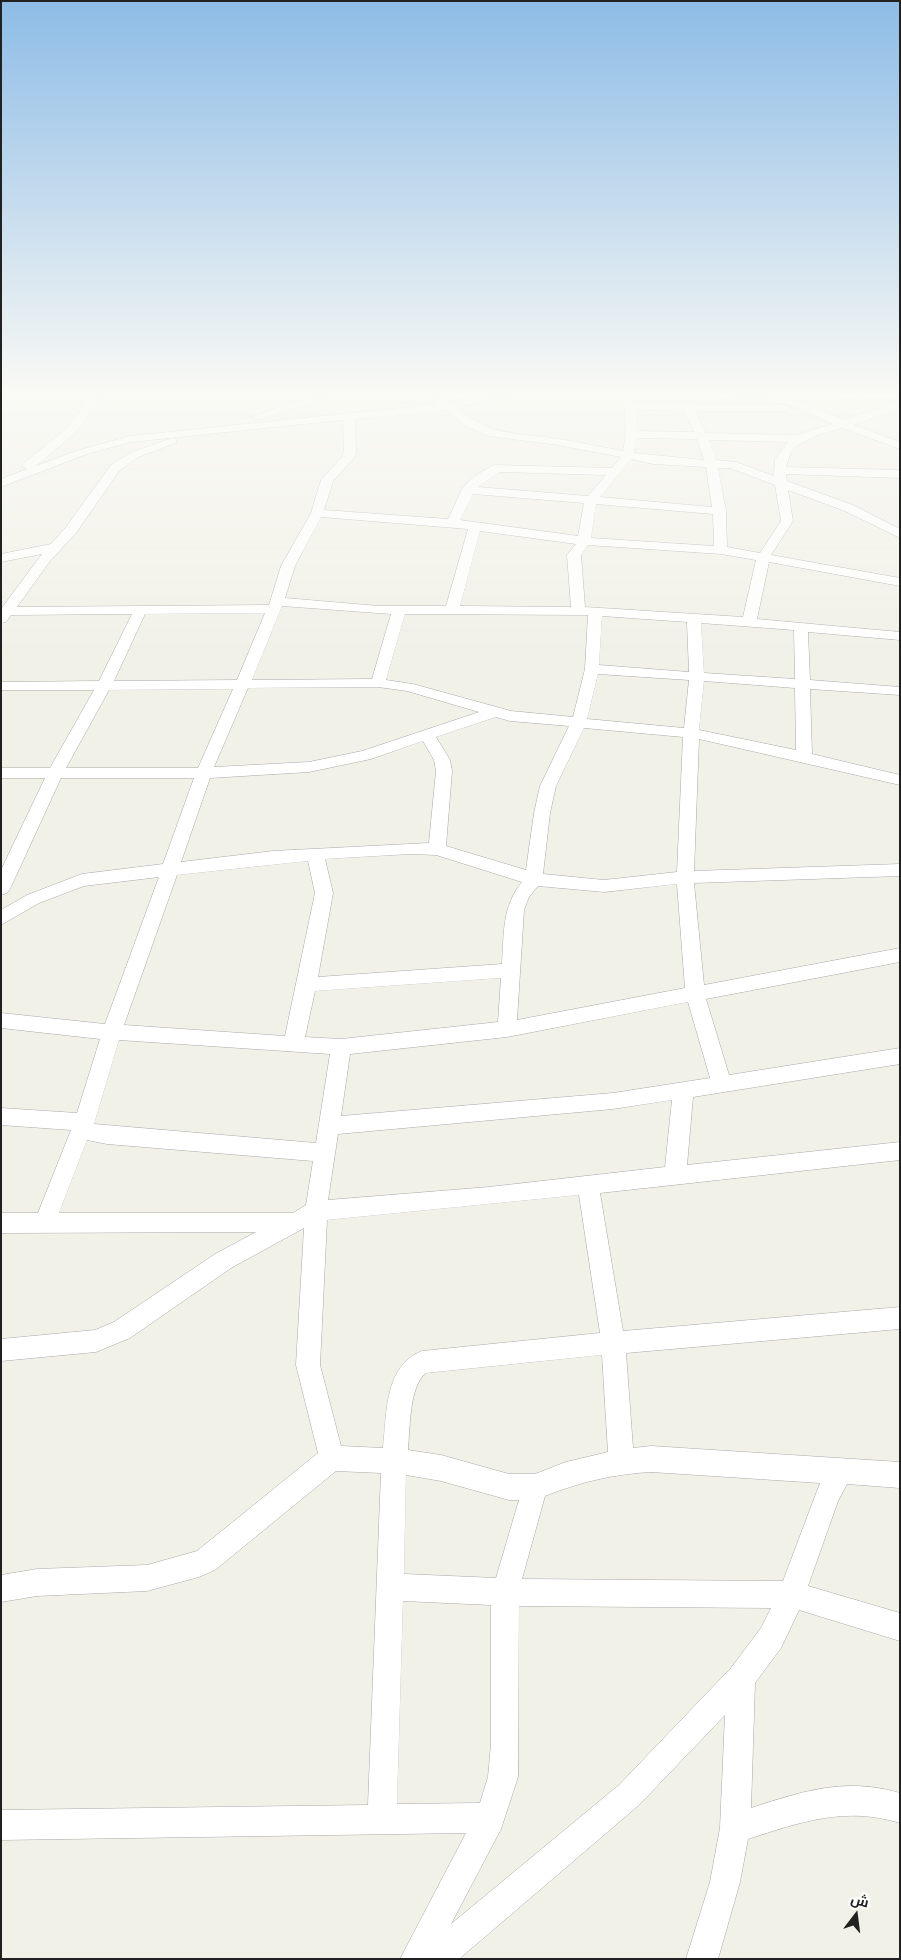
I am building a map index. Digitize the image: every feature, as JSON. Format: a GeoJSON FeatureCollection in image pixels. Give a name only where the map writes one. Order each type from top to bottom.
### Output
{"type":"FeatureCollection","features":[{"type":"Feature","properties":{"kind":"street"},"geometry":{"type":"LineString","coordinates":[[4,615],[56,546],[71,530],[106,479]]}},
{"type":"Feature","properties":{"kind":"street"},"geometry":{"type":"LineString","coordinates":[[45,1222],[82,1126],[112,1032],[204,773],[275,605],[291,560],[317,513],[328,479]]}},
{"type":"Feature","properties":{"kind":"street"},"geometry":{"type":"LineString","coordinates":[[453,523],[466,490],[479,479]]}},
{"type":"Feature","properties":{"kind":"street"},"geometry":{"type":"LineString","coordinates":[[578,611],[574,555],[584,540],[590,502],[609,479]]}},
{"type":"Feature","properties":{"kind":"street"},"geometry":{"type":"LineString","coordinates":[[715,479],[720,511],[721,550]]}},
{"type":"Feature","properties":{"kind":"street"},"geometry":{"type":"LineString","coordinates":[[748,622],[763,558],[787,521],[781,479]]}},
{"type":"Feature","properties":{"kind":"street"},"geometry":{"type":"LineString","coordinates":[[789,479],[873,518],[900,534]]}},
{"type":"Feature","properties":{"kind":"street"},"geometry":{"type":"LineString","coordinates":[[466,490],[590,502],[720,511]]}},
{"type":"Feature","properties":{"kind":"street"},"geometry":{"type":"LineString","coordinates":[[317,513],[453,523],[584,540],[721,550],[900,582]]}},
{"type":"Feature","properties":{"kind":"street"},"geometry":{"type":"LineString","coordinates":[[452,610],[475,526]]}},
{"type":"Feature","properties":{"kind":"street"},"geometry":{"type":"LineString","coordinates":[[1,558],[56,546]]}},
{"type":"Feature","properties":{"kind":"street"},"geometry":{"type":"LineString","coordinates":[[4,615],[275,605],[400,610],[595,611],[748,622],[900,636]]}},
{"type":"Feature","properties":{"kind":"street"},"geometry":{"type":"LineString","coordinates":[[4,879],[55,774],[105,684],[140,610]]}},
{"type":"Feature","properties":{"kind":"street"},"geometry":{"type":"LineString","coordinates":[[378,683],[400,610]]}},
{"type":"Feature","properties":{"kind":"street"},"geometry":{"type":"LineString","coordinates":[[507,1029],[514,910],[521,895],[534,879],[542,813],[548,786],[579,722],[592,669],[595,611]]}},
{"type":"Feature","properties":{"kind":"street"},"geometry":{"type":"LineString","coordinates":[[694,618],[697,677],[691,733],[686,877],[695,994],[722,1085]]}},
{"type":"Feature","properties":{"kind":"street"},"geometry":{"type":"LineString","coordinates":[[801,628],[804,757]]}},
{"type":"Feature","properties":{"kind":"street"},"geometry":{"type":"LineString","coordinates":[[592,669],[900,691]]}},
{"type":"Feature","properties":{"kind":"street"},"geometry":{"type":"LineString","coordinates":[[1,686],[378,683],[408,687],[492,713],[691,733],[900,780]]}},
{"type":"Feature","properties":{"kind":"street"},"geometry":{"type":"LineString","coordinates":[[1,773],[204,773],[326,765],[492,713]]}},
{"type":"Feature","properties":{"kind":"street"},"geometry":{"type":"LineString","coordinates":[[427,734],[442,760],[444,771],[437,848]]}},
{"type":"Feature","properties":{"kind":"street"},"geometry":{"type":"LineString","coordinates":[[1,919],[33,899],[82,880],[315,854],[411,848],[437,848],[534,879],[568,884],[604,886],[686,877],[900,870]]}},
{"type":"Feature","properties":{"kind":"street"},"geometry":{"type":"LineString","coordinates":[[293,1045],[307,985],[324,893],[315,854]]}},
{"type":"Feature","properties":{"kind":"street"},"geometry":{"type":"LineString","coordinates":[[1,1020],[112,1032],[341,1047],[507,1029],[900,955]]}},
{"type":"Feature","properties":{"kind":"street"},"geometry":{"type":"LineString","coordinates":[[307,985],[348,980],[511,970]]}},
{"type":"Feature","properties":{"kind":"street"},"geometry":{"type":"LineString","coordinates":[[332,1458],[308,1365],[308,1342],[312,1320],[316,1211],[341,1047]]}},
{"type":"Feature","properties":{"kind":"street"},"geometry":{"type":"LineString","coordinates":[[330,1126],[613,1101],[900,1056]]}},
{"type":"Feature","properties":{"kind":"street"},"geometry":{"type":"LineString","coordinates":[[675,1177],[683,1091]]}},
{"type":"Feature","properties":{"kind":"street"},"geometry":{"type":"LineString","coordinates":[[1,1116],[82,1126],[107,1135],[326,1153]]}},
{"type":"Feature","properties":{"kind":"street"},"geometry":{"type":"LineString","coordinates":[[1,1350],[96,1340],[122,1330],[198,1276],[316,1211],[588,1186],[900,1151]]}},
{"type":"Feature","properties":{"kind":"street"},"geometry":{"type":"LineString","coordinates":[[588,1186],[613,1343],[621,1461]]}},
{"type":"Feature","properties":{"kind":"street"},"geometry":{"type":"LineString","coordinates":[[1,1223],[296,1222]]}},
{"type":"Feature","properties":{"kind":"street"},"geometry":{"type":"LineString","coordinates":[[382,1819],[394,1461],[403,1385],[413,1368],[422,1362],[900,1318]]}},
{"type":"Feature","properties":{"kind":"street"},"geometry":{"type":"LineString","coordinates":[[1,1589],[57,1581],[147,1578],[185,1569],[206,1561],[332,1458],[394,1461],[464,1473],[509,1487],[535,1487],[566,1475],[621,1461],[651,1459],[839,1473],[900,1475]]}},
{"type":"Feature","properties":{"kind":"street"},"geometry":{"type":"LineString","coordinates":[[434,1959],[629,1795],[741,1678],[771,1638],[792,1595],[827,1495],[839,1473]]}},
{"type":"Feature","properties":{"kind":"street"},"geometry":{"type":"LineString","coordinates":[[416,1959],[490,1818],[503,1777],[505,1744],[505,1592],[535,1487]]}},
{"type":"Feature","properties":{"kind":"street"},"geometry":{"type":"LineString","coordinates":[[390,1587],[505,1592],[792,1595],[900,1627]]}},
{"type":"Feature","properties":{"kind":"street"},"geometry":{"type":"LineString","coordinates":[[702,1959],[726,1882],[735,1828],[741,1678]]}},
{"type":"Feature","properties":{"kind":"street"},"geometry":{"type":"LineString","coordinates":[[735,1828],[815,1804],[856,1798],[900,1808]]}},
{"type":"Feature","properties":{"kind":"street"},"geometry":{"type":"LineString","coordinates":[[1,1825],[490,1818]]}}]}
